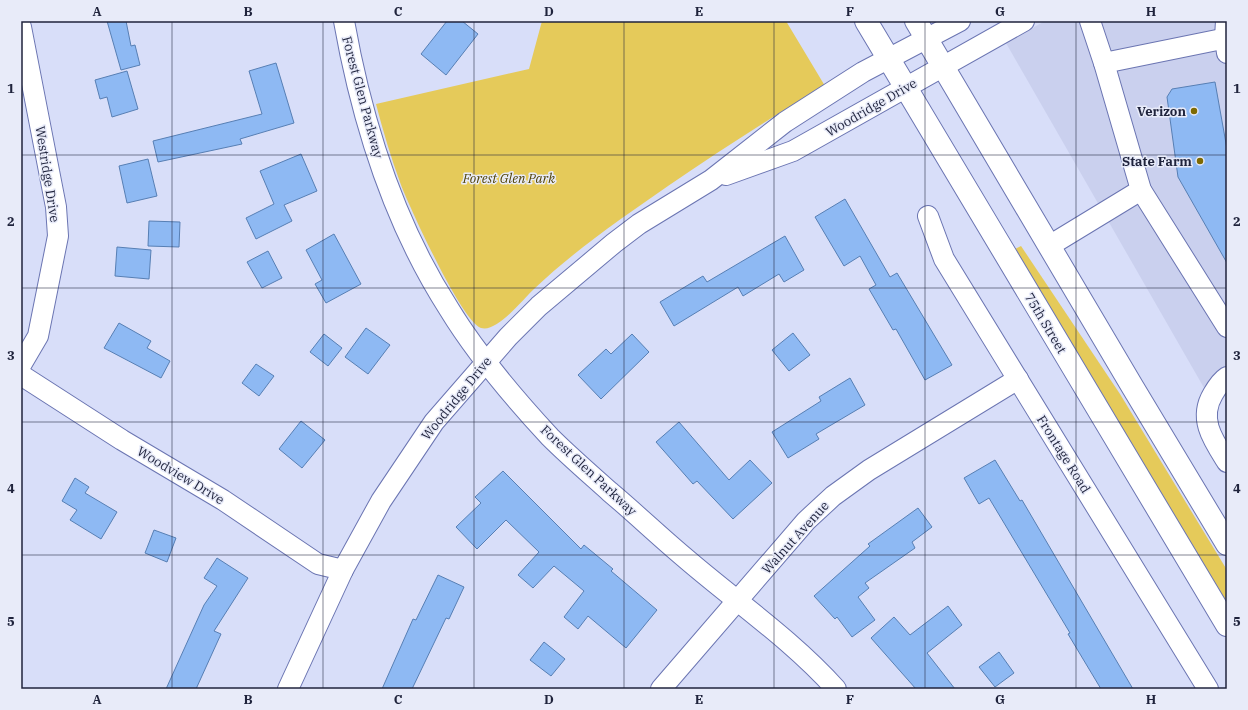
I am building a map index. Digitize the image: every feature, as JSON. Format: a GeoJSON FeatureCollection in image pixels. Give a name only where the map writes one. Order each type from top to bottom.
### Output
{"type":"FeatureCollection","features":[{"type":"Feature","properties":{"kind":"main road","name":"75th Street"},"geometry":{"type":"LineString","coordinates":[[866,21],[904,88],[1227,625]]}},
{"type":"Feature","properties":{"kind":"main road"},"geometry":{"type":"LineString","coordinates":[[922,30],[1227,544]]}},
{"type":"Feature","properties":{"kind":"street","name":"Forest Glen Parkway"},"geometry":{"type":"LineString","coordinates":[[344,21],[369,132],[395,204],[432,280],[449,310],[486,362],[550,436],[572,458],[684,558],[793,646],[836,689]]}},
{"type":"Feature","properties":{"kind":"street","name":"Woodridge Drive"},"geometry":{"type":"LineString","coordinates":[[288,689],[343,570],[360,537],[404,465],[442,412],[486,362],[539,306],[639,224],[711,180],[785,122],[864,72],[888,59],[922,30],[960,21]]}},
{"type":"Feature","properties":{"kind":"street","name":"Woodridge Drive"},"geometry":{"type":"LineString","coordinates":[[711,180],[793,152],[1024,21]]}},
{"type":"Feature","properties":{"kind":"street"},"geometry":{"type":"LineString","coordinates":[[1090,21],[1104,63],[1141,190],[1224,317]]}},
{"type":"Feature","properties":{"kind":"street","name":"Westridge Drive"},"geometry":{"type":"LineString","coordinates":[[21,27],[56,207],[58,236],[38,336],[21,365]]}},
{"type":"Feature","properties":{"kind":"street"},"geometry":{"type":"LineString","coordinates":[[1104,63],[1226,38]]}},
{"type":"Feature","properties":{"kind":"street"},"geometry":{"type":"LineString","coordinates":[[1049,246],[1141,190]]}},
{"type":"Feature","properties":{"kind":"street","name":"Frontage Road"},"geometry":{"type":"LineString","coordinates":[[928,216],[944,259],[1208,689]]}},
{"type":"Feature","properties":{"kind":"street","name":"Woodview Drive"},"geometry":{"type":"LineString","coordinates":[[21,375],[122,440],[223,500],[318,564],[343,570]]}},
{"type":"Feature","properties":{"kind":"street"},"geometry":{"type":"LineString","coordinates":[[1227,377],[1222,380],[1209,402],[1207,425],[1214,441],[1227,462]]}},
{"type":"Feature","properties":{"kind":"street","name":"Walnut Avenue"},"geometry":{"type":"LineString","coordinates":[[661,689],[687,656],[738,601],[806,522],[834,496],[869,470],[1018,379]]}},
{"type":"Feature","properties":{"kind":"shaded area"},"geometry":{"type":"Polygon","coordinates":[[[1045,21],[1227,21],[1227,391],[1211,400],[1006,43],[1045,21]]]}},
{"type":"Feature","properties":{"kind":"green space","name":"Forest Glen Park"},"geometry":{"type":"Polygon","coordinates":[[[542,21],[786,21],[825,86],[746,134],[633,210],[566,261],[502,320],[487,328],[481,328],[472,321],[437,263],[397,175],[376,104],[529,69],[542,21]]]}},
{"type":"Feature","properties":{"kind":"green space"},"geometry":{"type":"Polygon","coordinates":[[[1021,246],[1120,394],[1227,570],[1227,604],[1015,249],[1021,246]]]}},
{"type":"Feature","properties":{"kind":"building"},"geometry":{"type":"Polygon","coordinates":[[[107,21],[126,21],[131,46],[135,45],[140,65],[121,70],[107,21]]]}},
{"type":"Feature","properties":{"kind":"building"},"geometry":{"type":"Polygon","coordinates":[[[447,21],[462,21],[478,34],[446,75],[421,54],[447,21]]]}},
{"type":"Feature","properties":{"kind":"building"},"geometry":{"type":"Polygon","coordinates":[[[276,63],[294,123],[240,139],[242,144],[158,162],[153,141],[262,114],[249,71],[276,63]]]}},
{"type":"Feature","properties":{"kind":"building"},"geometry":{"type":"Polygon","coordinates":[[[127,71],[138,109],[112,117],[107,97],[100,99],[95,80],[127,71]]]}},
{"type":"Feature","properties":{"kind":"building"},"geometry":{"type":"Polygon","coordinates":[[[1215,82],[1227,149],[1227,263],[1178,177],[1167,97],[1172,89],[1215,82]]]}},
{"type":"Feature","properties":{"kind":"building"},"geometry":{"type":"Polygon","coordinates":[[[301,154],[317,191],[284,205],[292,221],[256,239],[246,218],[274,204],[260,171],[301,154]]]}},
{"type":"Feature","properties":{"kind":"building"},"geometry":{"type":"Polygon","coordinates":[[[148,159],[157,196],[127,203],[119,166],[148,159]]]}},
{"type":"Feature","properties":{"kind":"building"},"geometry":{"type":"Polygon","coordinates":[[[845,199],[890,277],[897,273],[952,365],[925,380],[896,329],[893,330],[869,289],[876,285],[860,256],[844,266],[815,217],[845,199]]]}},
{"type":"Feature","properties":{"kind":"building"},"geometry":{"type":"Polygon","coordinates":[[[149,221],[180,222],[179,247],[148,246],[149,221]]]}},
{"type":"Feature","properties":{"kind":"building"},"geometry":{"type":"Polygon","coordinates":[[[334,234],[361,284],[326,303],[315,284],[322,280],[306,250],[334,234]]]}},
{"type":"Feature","properties":{"kind":"building"},"geometry":{"type":"Polygon","coordinates":[[[785,236],[804,270],[784,282],[779,274],[743,296],[738,287],[674,326],[660,302],[703,276],[707,282],[785,236]]]}},
{"type":"Feature","properties":{"kind":"building"},"geometry":{"type":"Polygon","coordinates":[[[117,247],[151,250],[149,279],[115,276],[117,247]]]}},
{"type":"Feature","properties":{"kind":"building"},"geometry":{"type":"Polygon","coordinates":[[[268,251],[282,278],[262,288],[247,262],[268,251]]]}},
{"type":"Feature","properties":{"kind":"building"},"geometry":{"type":"Polygon","coordinates":[[[119,323],[151,341],[147,348],[170,361],[161,378],[104,348],[119,323]]]}},
{"type":"Feature","properties":{"kind":"building"},"geometry":{"type":"Polygon","coordinates":[[[366,328],[390,345],[368,374],[345,357],[366,328]]]}},
{"type":"Feature","properties":{"kind":"building"},"geometry":{"type":"Polygon","coordinates":[[[793,333],[810,355],[789,371],[772,350],[793,333]]]}},
{"type":"Feature","properties":{"kind":"building"},"geometry":{"type":"Polygon","coordinates":[[[324,334],[342,348],[328,366],[310,352],[324,334]]]}},
{"type":"Feature","properties":{"kind":"building"},"geometry":{"type":"Polygon","coordinates":[[[632,334],[649,352],[601,399],[578,375],[606,349],[611,354],[632,334]]]}},
{"type":"Feature","properties":{"kind":"building"},"geometry":{"type":"Polygon","coordinates":[[[256,364],[274,376],[259,396],[242,383],[256,364]]]}},
{"type":"Feature","properties":{"kind":"building"},"geometry":{"type":"Polygon","coordinates":[[[850,378],[865,405],[816,434],[819,439],[788,458],[772,432],[821,401],[819,397],[850,378]]]}},
{"type":"Feature","properties":{"kind":"building"},"geometry":{"type":"Polygon","coordinates":[[[301,421],[325,440],[302,468],[279,449],[301,421]]]}},
{"type":"Feature","properties":{"kind":"building"},"geometry":{"type":"Polygon","coordinates":[[[679,422],[729,480],[750,460],[772,483],[733,519],[697,481],[693,484],[656,442],[679,422]]]}},
{"type":"Feature","properties":{"kind":"building"},"geometry":{"type":"Polygon","coordinates":[[[995,460],[1020,501],[1022,500],[1133,689],[1101,689],[1068,634],[1070,633],[989,498],[979,504],[964,478],[995,460]]]}},
{"type":"Feature","properties":{"kind":"building"},"geometry":{"type":"Polygon","coordinates":[[[503,471],[581,549],[584,545],[613,569],[611,571],[657,610],[626,648],[588,616],[578,629],[564,617],[584,591],[554,566],[533,588],[518,575],[539,552],[506,520],[477,549],[456,527],[481,503],[475,497],[503,471]]]}},
{"type":"Feature","properties":{"kind":"building"},"geometry":{"type":"Polygon","coordinates":[[[75,478],[89,487],[85,493],[117,512],[101,539],[70,520],[77,510],[62,501],[75,478]]]}},
{"type":"Feature","properties":{"kind":"building"},"geometry":{"type":"Polygon","coordinates":[[[918,508],[932,527],[912,542],[915,548],[865,583],[869,588],[858,597],[875,620],[852,637],[837,617],[835,619],[814,596],[870,546],[868,544],[918,508]]]}},
{"type":"Feature","properties":{"kind":"building"},"geometry":{"type":"Polygon","coordinates":[[[154,530],[176,538],[167,562],[145,553],[154,530]]]}},
{"type":"Feature","properties":{"kind":"building"},"geometry":{"type":"Polygon","coordinates":[[[217,558],[248,578],[214,631],[221,634],[196,689],[166,689],[204,605],[217,586],[204,578],[217,558]]]}},
{"type":"Feature","properties":{"kind":"building"},"geometry":{"type":"Polygon","coordinates":[[[438,575],[464,587],[449,619],[446,618],[412,689],[382,689],[413,619],[416,620],[438,575]]]}},
{"type":"Feature","properties":{"kind":"building"},"geometry":{"type":"Polygon","coordinates":[[[948,606],[962,625],[927,653],[955,689],[916,689],[871,638],[894,617],[910,635],[948,606]]]}},
{"type":"Feature","properties":{"kind":"building"},"geometry":{"type":"Polygon","coordinates":[[[544,642],[565,659],[551,676],[530,660],[544,642]]]}},
{"type":"Feature","properties":{"kind":"building"},"geometry":{"type":"Polygon","coordinates":[[[999,652],[1014,673],[995,687],[979,667],[999,652]]]}},
{"type":"Feature","properties":{"kind":"place","name":"Verizon"},"geometry":{"type":"Point","coordinates":[1194,111]}},
{"type":"Feature","properties":{"kind":"place","name":"State Farm"},"geometry":{"type":"Point","coordinates":[1200,161]}}]}
